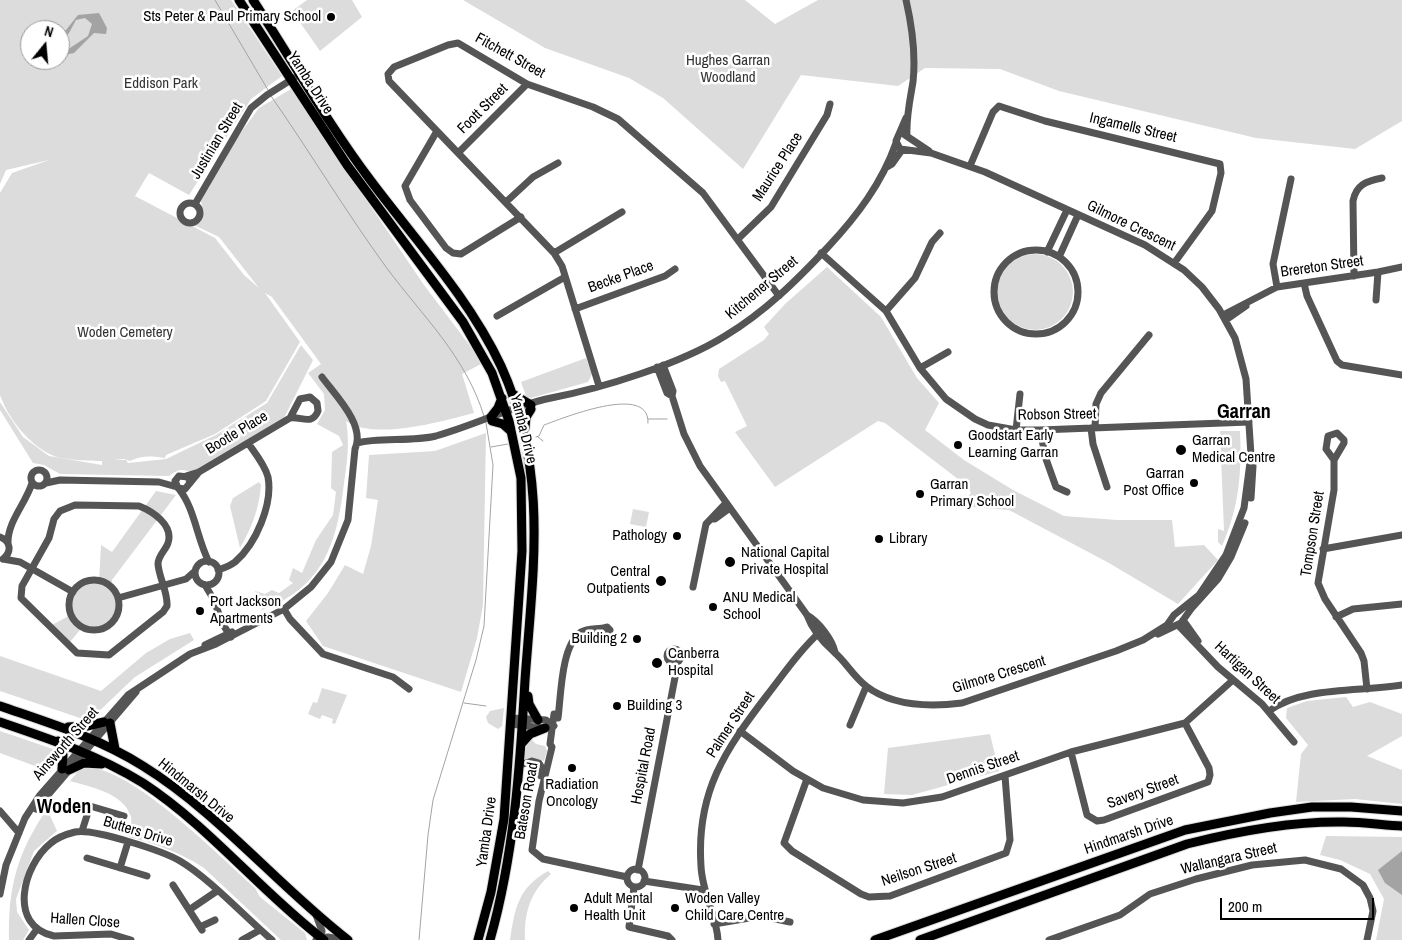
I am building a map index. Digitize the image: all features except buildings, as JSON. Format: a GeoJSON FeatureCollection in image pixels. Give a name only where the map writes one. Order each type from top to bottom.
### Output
{"type":"FeatureCollection","features":[{"type":"Feature","properties":{"kind":"main road","name":"Yamba Drive"},"geometry":{"type":"LineString","coordinates":[[239,0],[377,208],[460,317],[492,373],[508,414],[521,478],[523,525],[511,721],[501,843],[478,940]]}},
{"type":"Feature","properties":{"kind":"main road","name":"Yamba Drive"},"geometry":{"type":"LineString","coordinates":[[253,0],[370,179],[469,310],[491,346],[511,392],[524,431],[532,473],[535,520],[522,743],[511,850],[490,940]]}},
{"type":"Feature","properties":{"kind":"main road"},"geometry":{"type":"LineString","coordinates":[[511,392],[531,407],[526,417],[524,431]]}},
{"type":"Feature","properties":{"kind":"main road"},"geometry":{"type":"LineString","coordinates":[[502,398],[488,420],[503,424],[512,434]]}},
{"type":"Feature","properties":{"kind":"main road"},"geometry":{"type":"LineString","coordinates":[[522,743],[530,734],[548,725],[529,704],[526,678]]}},
{"type":"Feature","properties":{"kind":"main road","name":"Hindmarsh Drive"},"geometry":{"type":"LineString","coordinates":[[0,706],[92,739],[115,749],[153,772],[187,798],[316,914],[348,940]]}},
{"type":"Feature","properties":{"kind":"main road","name":"Hindmarsh Drive"},"geometry":{"type":"LineString","coordinates":[[0,722],[82,751],[144,784],[176,808],[321,940]]}},
{"type":"Feature","properties":{"kind":"main road"},"geometry":{"type":"LineString","coordinates":[[60,726],[79,727],[107,722],[115,749]]}},
{"type":"Feature","properties":{"kind":"main road"},"geometry":{"type":"LineString","coordinates":[[58,741],[65,769],[90,762],[114,767]]}},
{"type":"Feature","properties":{"kind":"main road","name":"Hindmarsh Drive"},"geometry":{"type":"LineString","coordinates":[[875,940],[1185,830],[1270,813],[1312,807],[1351,807],[1402,811]]}},
{"type":"Feature","properties":{"kind":"main road","name":"Hindmarsh Drive"},"geometry":{"type":"LineString","coordinates":[[920,940],[1187,844],[1231,833],[1272,826],[1343,822],[1402,826]]}},
{"type":"Feature","properties":{"kind":"main road"},"geometry":{"type":"LineString","coordinates":[[310,928],[311,940]]}},
{"type":"Feature","properties":{"kind":"street"},"geometry":{"type":"LineString","coordinates":[[896,143],[905,149],[906,118],[914,62],[911,26],[906,0]]}},
{"type":"Feature","properties":{"kind":"street","name":"Fitchett Street"},"geometry":{"type":"LineString","coordinates":[[598,386],[566,277],[554,253],[389,81],[388,74],[394,67],[448,45],[458,43],[527,84],[600,110],[618,119],[703,193],[779,296]]}},
{"type":"Feature","properties":{"kind":"street"},"geometry":{"type":"LineString","coordinates":[[288,54],[294,70],[291,79],[300,78],[309,87]]}},
{"type":"Feature","properties":{"kind":"street","name":"Justinian Street"},"geometry":{"type":"LineString","coordinates":[[195,204],[251,108],[291,79]]}},
{"type":"Feature","properties":{"kind":"street","name":"Foott Street"},"geometry":{"type":"LineString","coordinates":[[458,153],[527,84]]}},
{"type":"Feature","properties":{"kind":"street","name":"Maurice Place"},"geometry":{"type":"LineString","coordinates":[[738,239],[770,207],[827,116],[830,104]]}},
{"type":"Feature","properties":{"kind":"street","name":"Ingamells Street"},"geometry":{"type":"LineString","coordinates":[[970,166],[993,112],[999,106],[1044,121],[1220,164],[1221,173],[1212,210],[1175,262]]}},
{"type":"Feature","properties":{"kind":"street"},"geometry":{"type":"LineString","coordinates":[[437,131],[405,186],[410,200],[446,248],[453,253],[461,254],[520,218]]}},
{"type":"Feature","properties":{"kind":"street","name":"Kitchener Street"},"geometry":{"type":"LineString","coordinates":[[357,443],[408,441],[434,436],[660,366],[692,353],[725,336],[779,296],[821,254],[870,196],[887,167],[896,143],[906,137]]}},
{"type":"Feature","properties":{"kind":"street","name":"Gilmore Crescent"},"geometry":{"type":"LineString","coordinates":[[906,137],[932,153]]}},
{"type":"Feature","properties":{"kind":"street","name":"Kitchener Street"},"geometry":{"type":"LineString","coordinates":[[887,167],[905,149]]}},
{"type":"Feature","properties":{"kind":"street","name":"Gilmore Crescent"},"geometry":{"type":"LineString","coordinates":[[660,366],[673,391],[672,396],[684,434],[700,466],[807,615],[833,646],[835,652],[866,686],[891,698],[914,705],[935,706],[962,703],[1116,651],[1179,620],[1225,568],[1244,526],[1253,482],[1254,462],[1251,455],[1246,380],[1235,338],[1224,317],[1202,287],[1175,262],[1145,245],[970,166],[932,153],[905,149]]}},
{"type":"Feature","properties":{"kind":"street"},"geometry":{"type":"LineString","coordinates":[[506,202],[533,177],[558,162]]}},
{"type":"Feature","properties":{"kind":"street"},"geometry":{"type":"LineString","coordinates":[[1354,276],[1353,202],[1355,192],[1368,180],[1382,178]]}},
{"type":"Feature","properties":{"kind":"street"},"geometry":{"type":"LineString","coordinates":[[1277,287],[1273,264],[1291,179]]}},
{"type":"Feature","properties":{"kind":"street"},"geometry":{"type":"LineString","coordinates":[[1047,252],[1067,210]]}},
{"type":"Feature","properties":{"kind":"street"},"geometry":{"type":"LineString","coordinates":[[554,253],[622,212]]}},
{"type":"Feature","properties":{"kind":"street"},"geometry":{"type":"LineString","coordinates":[[1059,257],[1078,215]]}},
{"type":"Feature","properties":{"kind":"street"},"geometry":{"type":"LineString","coordinates":[[886,312],[914,278],[932,242],[940,233]]}},
{"type":"Feature","properties":{"kind":"street"},"geometry":{"type":"LineString","coordinates":[[1038,250],[1047,252],[1059,257],[1071,269],[1077,285],[1077,301],[1072,314],[1064,324],[1048,333],[1029,334],[1020,332],[1005,322],[995,306],[994,287],[996,278],[1005,263],[1020,253],[1038,250]]}},
{"type":"Feature","properties":{"kind":"street","name":"Robson Street"},"geometry":{"type":"LineString","coordinates":[[821,254],[886,312],[920,368],[940,393],[959,409],[988,425],[1016,430],[1040,430],[1249,422]]}},
{"type":"Feature","properties":{"kind":"street","name":"Brereton Street"},"geometry":{"type":"LineString","coordinates":[[1224,317],[1277,287],[1402,267]]}},
{"type":"Feature","properties":{"kind":"street","name":"Becke Place"},"geometry":{"type":"LineString","coordinates":[[575,309],[665,276],[675,269]]}},
{"type":"Feature","properties":{"kind":"street"},"geometry":{"type":"LineString","coordinates":[[1376,300],[1378,272]]}},
{"type":"Feature","properties":{"kind":"street"},"geometry":{"type":"LineString","coordinates":[[497,316],[566,277]]}},
{"type":"Feature","properties":{"kind":"street"},"geometry":{"type":"LineString","coordinates":[[1304,283],[1307,296],[1337,360],[1342,365],[1402,375]]}},
{"type":"Feature","properties":{"kind":"street"},"geometry":{"type":"LineString","coordinates":[[1107,487],[1093,444],[1096,404],[1101,392],[1149,336]]}},
{"type":"Feature","properties":{"kind":"street"},"geometry":{"type":"LineString","coordinates":[[920,368],[948,352]]}},
{"type":"Feature","properties":{"kind":"street","name":"Ainsworth Street"},"geometry":{"type":"LineString","coordinates":[[0,894],[6,865],[25,822],[29,820],[65,769],[107,722],[132,699],[137,691],[165,670],[197,651],[284,609],[311,587],[331,562],[342,540],[350,508],[357,443],[353,418],[322,377]]}},
{"type":"Feature","properties":{"kind":"street"},"geometry":{"type":"LineString","coordinates":[[1016,430],[1020,394]]}},
{"type":"Feature","properties":{"kind":"street","name":"Bootle Place"},"geometry":{"type":"LineString","coordinates":[[186,476],[199,472],[297,414]]}},
{"type":"Feature","properties":{"kind":"street"},"geometry":{"type":"LineString","coordinates":[[1040,430],[1046,459],[1056,487],[1067,492]]}},
{"type":"Feature","properties":{"kind":"street"},"geometry":{"type":"LineString","coordinates":[[218,570],[234,563],[241,556],[251,542],[265,511],[268,478],[248,443]]}},
{"type":"Feature","properties":{"kind":"street","name":"Tompson Street"},"geometry":{"type":"LineString","coordinates":[[1334,460],[1334,490],[1318,583],[1325,599],[1361,654],[1364,661],[1367,689]]}},
{"type":"Feature","properties":{"kind":"street"},"geometry":{"type":"LineString","coordinates":[[60,480],[46,474],[42,470],[34,472],[28,496],[11,526],[0,537],[20,562],[73,592]]}},
{"type":"Feature","properties":{"kind":"street","name":"Bootle Place"},"geometry":{"type":"LineString","coordinates":[[189,485],[199,472]]}},
{"type":"Feature","properties":{"kind":"street"},"geometry":{"type":"LineString","coordinates":[[43,485],[46,474]]}},
{"type":"Feature","properties":{"kind":"street"},"geometry":{"type":"LineString","coordinates":[[159,482],[181,475],[186,476],[189,485],[187,501]]}},
{"type":"Feature","properties":{"kind":"street"},"geometry":{"type":"LineString","coordinates":[[176,477],[175,481],[178,488],[187,501],[201,547],[209,562],[218,570]]}},
{"type":"Feature","properties":{"kind":"street"},"geometry":{"type":"LineString","coordinates":[[28,496],[43,485],[60,480],[159,482],[185,489],[189,485]]}},
{"type":"Feature","properties":{"kind":"street"},"geometry":{"type":"LineString","coordinates":[[32,483],[43,485]]}},
{"type":"Feature","properties":{"kind":"street"},"geometry":{"type":"LineString","coordinates":[[80,504],[139,506],[149,510],[167,527],[169,542],[158,561],[167,603],[165,609],[109,654],[80,654],[74,651],[20,598],[22,586],[30,568],[49,538],[54,519],[63,509],[80,504]]}},
{"type":"Feature","properties":{"kind":"street"},"geometry":{"type":"LineString","coordinates":[[693,587],[704,528],[711,518],[728,505]]}},
{"type":"Feature","properties":{"kind":"street"},"geometry":{"type":"LineString","coordinates":[[2,560],[8,554],[11,526]]}},
{"type":"Feature","properties":{"kind":"street"},"geometry":{"type":"LineString","coordinates":[[1323,548],[1402,535]]}},
{"type":"Feature","properties":{"kind":"street"},"geometry":{"type":"LineString","coordinates":[[201,547],[197,568],[202,583],[214,600],[222,623],[220,628],[229,635]]}},
{"type":"Feature","properties":{"kind":"street"},"geometry":{"type":"LineString","coordinates":[[2,560],[20,562]]}},
{"type":"Feature","properties":{"kind":"street"},"geometry":{"type":"LineString","coordinates":[[118,598],[186,579],[197,568],[209,562]]}},
{"type":"Feature","properties":{"kind":"street"},"geometry":{"type":"LineString","coordinates":[[214,600],[218,570]]}},
{"type":"Feature","properties":{"kind":"street"},"geometry":{"type":"LineString","coordinates":[[186,579],[202,583],[215,582]]}},
{"type":"Feature","properties":{"kind":"street"},"geometry":{"type":"LineString","coordinates":[[98,580],[110,586],[118,598],[119,606],[115,618],[106,626],[93,629],[83,626],[73,617],[70,603],[73,592],[82,583],[98,580]]}},
{"type":"Feature","properties":{"kind":"street"},"geometry":{"type":"LineString","coordinates":[[1336,617],[1353,609],[1402,604]]}},
{"type":"Feature","properties":{"kind":"street"},"geometry":{"type":"LineString","coordinates":[[284,609],[290,619],[323,654],[393,677],[409,689]]}},
{"type":"Feature","properties":{"kind":"street","name":"Hartigan Street"},"geometry":{"type":"LineString","coordinates":[[1179,620],[1199,646],[1233,680],[1251,693],[1269,711],[1294,742]]}},
{"type":"Feature","properties":{"kind":"street","name":"Palmer Street"},"geometry":{"type":"LineString","coordinates":[[719,939],[703,890],[700,855],[702,819],[710,786],[724,756],[740,731],[818,629]]}},
{"type":"Feature","properties":{"kind":"street","name":"Bateson Road"},"geometry":{"type":"LineString","coordinates":[[577,636],[570,643],[556,712],[548,725],[554,745],[543,784],[532,850],[544,859],[627,877]]}},
{"type":"Feature","properties":{"kind":"street","name":"Hospital Road"},"geometry":{"type":"LineString","coordinates":[[638,870],[676,664]]}},
{"type":"Feature","properties":{"kind":"street","name":"Dennis Street"},"geometry":{"type":"LineString","coordinates":[[740,731],[806,780],[841,795],[863,800],[903,803],[942,797],[1072,752],[1185,723],[1233,680]]}},
{"type":"Feature","properties":{"kind":"street"},"geometry":{"type":"LineString","coordinates":[[1269,711],[1279,703],[1302,697],[1402,685]]}},
{"type":"Feature","properties":{"kind":"street"},"geometry":{"type":"LineString","coordinates":[[850,724],[866,686]]}},
{"type":"Feature","properties":{"kind":"street"},"geometry":{"type":"LineString","coordinates":[[548,725],[556,712]]}},
{"type":"Feature","properties":{"kind":"street"},"geometry":{"type":"LineString","coordinates":[[511,721],[548,725]]}},
{"type":"Feature","properties":{"kind":"street"},"geometry":{"type":"LineString","coordinates":[[523,722],[548,725]]}},
{"type":"Feature","properties":{"kind":"street","name":"Savery Street"},"geometry":{"type":"LineString","coordinates":[[1072,752],[1087,815],[1097,821],[1104,820],[1208,782],[1209,768],[1185,723]]}},
{"type":"Feature","properties":{"kind":"street"},"geometry":{"type":"LineString","coordinates":[[520,765],[532,761],[539,763],[543,784]]}},
{"type":"Feature","properties":{"kind":"street","name":"Neilson Street"},"geometry":{"type":"LineString","coordinates":[[806,780],[784,843],[792,851],[861,894],[879,897],[890,896],[1006,853],[1010,840],[1005,776]]}},
{"type":"Feature","properties":{"kind":"street"},"geometry":{"type":"LineString","coordinates":[[82,831],[90,806],[124,816]]}},
{"type":"Feature","properties":{"kind":"street"},"geometry":{"type":"LineString","coordinates":[[0,811],[19,833]]}},
{"type":"Feature","properties":{"kind":"street","name":"Butters Drive"},"geometry":{"type":"LineString","coordinates":[[37,929],[27,918],[22,903],[24,890],[35,863],[53,841],[82,831],[128,842],[180,860],[272,940]]}},
{"type":"Feature","properties":{"kind":"street"},"geometry":{"type":"LineString","coordinates":[[120,868],[128,842]]}},
{"type":"Feature","properties":{"kind":"street"},"geometry":{"type":"LineString","coordinates":[[87,858],[147,876]]}},
{"type":"Feature","properties":{"kind":"street","name":"Wallangara Street"},"geometry":{"type":"LineString","coordinates":[[1049,940],[1120,915],[1150,894],[1196,878],[1252,865],[1305,860],[1341,869],[1363,886],[1370,898],[1372,911],[1367,940]]}},
{"type":"Feature","properties":{"kind":"street"},"geometry":{"type":"LineString","coordinates":[[632,870],[638,870],[643,873],[644,881],[639,887],[634,887],[630,884],[627,877],[632,870]]}},
{"type":"Feature","properties":{"kind":"street"},"geometry":{"type":"LineString","coordinates":[[644,881],[703,890]]}},
{"type":"Feature","properties":{"kind":"street"},"geometry":{"type":"LineString","coordinates":[[173,885],[201,928],[215,920]]}},
{"type":"Feature","properties":{"kind":"street"},"geometry":{"type":"LineString","coordinates":[[634,887],[628,927],[668,936],[672,940]]}},
{"type":"Feature","properties":{"kind":"street"},"geometry":{"type":"LineString","coordinates":[[189,910],[217,891]]}},
{"type":"Feature","properties":{"kind":"street"},"geometry":{"type":"LineString","coordinates":[[316,914],[321,940],[328,936],[344,940]]}},
{"type":"Feature","properties":{"kind":"street"},"geometry":{"type":"LineString","coordinates":[[714,924],[761,916],[790,922]]}},
{"type":"Feature","properties":{"kind":"street"},"geometry":{"type":"LineString","coordinates":[[29,940],[37,929]]}},
{"type":"Feature","properties":{"kind":"street","name":"Hallen Close"},"geometry":{"type":"LineString","coordinates":[[37,929],[54,936],[111,934],[131,940]]}},
{"type":"Feature","properties":{"kind":"street"},"geometry":{"type":"LineString","coordinates":[[242,940],[260,930]]}},
{"type":"Feature","properties":{"kind":"green space"},"geometry":{"type":"Polygon","coordinates":[[[0,0],[231,0],[282,76],[251,99],[189,195],[149,173],[135,196],[215,238],[244,275],[259,288],[219,237],[194,225],[203,211],[201,201],[231,146],[259,108],[291,89],[424,285],[483,363],[462,374],[474,413],[409,428],[374,429],[359,427],[346,421],[348,445],[341,505],[337,525],[324,560],[313,576],[300,589],[262,610],[255,591],[265,594],[272,590],[279,593],[293,583],[289,580],[293,568],[302,573],[316,540],[333,515],[336,492],[331,488],[332,452],[343,445],[339,436],[317,424],[325,410],[324,394],[308,373],[321,364],[272,297],[265,293],[300,342],[266,401],[215,434],[166,455],[165,458],[147,457],[130,461],[124,459],[113,460],[126,460],[128,463],[166,459],[216,435],[267,403],[301,345],[313,360],[284,418],[194,473],[181,470],[169,476],[60,474],[44,465],[33,463],[0,410],[0,402],[23,437],[49,456],[102,465],[102,461],[56,457],[35,445],[20,430],[8,413],[0,395],[0,193],[12,173],[49,160],[6,170],[0,184],[0,0]]]}},
{"type":"Feature","properties":{"kind":"green space"},"geometry":{"type":"Polygon","coordinates":[[[307,0],[352,0],[362,17],[320,51],[292,11],[307,0]]]}},
{"type":"Feature","properties":{"kind":"green space","name":"Hughes Garran Woodland"},"geometry":{"type":"Polygon","coordinates":[[[463,0],[745,0],[775,24],[818,0],[1402,0],[1402,121],[1355,149],[1256,138],[1059,91],[1000,69],[925,68],[898,86],[801,75],[743,169],[663,98],[629,78],[545,48],[463,0]]]}},
{"type":"Feature","properties":{"kind":"green space"},"geometry":{"type":"Polygon","coordinates":[[[1035,254],[1050,257],[1062,265],[1070,277],[1073,292],[1070,307],[1062,319],[1050,327],[1035,330],[1020,327],[1008,319],[1000,307],[997,292],[1000,277],[1008,265],[1020,257],[1035,254]]]}},
{"type":"Feature","properties":{"kind":"green space"},"geometry":{"type":"Polygon","coordinates":[[[827,267],[881,317],[917,378],[939,403],[925,430],[964,460],[1013,490],[1064,516],[1117,520],[1172,520],[1175,547],[1204,545],[1218,560],[1178,604],[1109,563],[1009,510],[958,506],[971,493],[967,486],[885,423],[878,421],[775,487],[735,432],[747,426],[725,381],[721,382],[718,376],[719,369],[764,340],[769,334],[764,327],[785,304],[827,267]]]}},
{"type":"Feature","properties":{"kind":"green space"},"geometry":{"type":"Polygon","coordinates":[[[586,358],[592,374],[588,382],[531,398],[526,396],[521,382],[586,358]]]}},
{"type":"Feature","properties":{"kind":"green space"},"geometry":{"type":"Polygon","coordinates":[[[1220,431],[1240,431],[1240,475],[1236,504],[1222,546],[1218,542],[1218,529],[1224,531],[1220,431]]]}},
{"type":"Feature","properties":{"kind":"green space"},"geometry":{"type":"Polygon","coordinates":[[[486,433],[483,605],[477,638],[461,692],[323,646],[306,621],[328,593],[345,565],[363,574],[371,546],[378,500],[366,498],[369,455],[435,451],[486,433]]]}},
{"type":"Feature","properties":{"kind":"green space"},"geometry":{"type":"Polygon","coordinates":[[[259,482],[261,485],[257,510],[240,548],[230,506],[233,498],[259,482]]]}},
{"type":"Feature","properties":{"kind":"green space"},"geometry":{"type":"Polygon","coordinates":[[[156,491],[176,495],[112,580],[112,586],[118,602],[116,615],[108,624],[102,626],[90,627],[84,625],[70,642],[52,625],[74,613],[74,597],[83,584],[99,582],[101,545],[112,552],[156,491]]]}},
{"type":"Feature","properties":{"kind":"green space"},"geometry":{"type":"Polygon","coordinates":[[[633,509],[649,512],[646,527],[630,524],[633,509]]]}},
{"type":"Feature","properties":{"kind":"green space"},"geometry":{"type":"Polygon","coordinates":[[[190,633],[194,640],[135,677],[95,715],[83,719],[0,691],[0,656],[101,691],[146,653],[170,639],[190,633]]]}},
{"type":"Feature","properties":{"kind":"green space"},"geometry":{"type":"Polygon","coordinates":[[[322,688],[347,695],[335,724],[332,723],[333,719],[322,715],[320,719],[308,714],[313,702],[317,703],[322,688]]]}},
{"type":"Feature","properties":{"kind":"green space"},"geometry":{"type":"Polygon","coordinates":[[[1346,697],[1353,707],[1370,702],[1402,714],[1402,736],[1367,756],[1402,770],[1402,804],[1355,799],[1296,802],[1301,754],[1308,745],[1286,718],[1287,708],[1307,701],[1346,697]]]}},
{"type":"Feature","properties":{"kind":"green space"},"geometry":{"type":"Polygon","coordinates":[[[504,708],[502,726],[498,729],[488,723],[486,717],[490,711],[504,708]]]}},
{"type":"Feature","properties":{"kind":"green space"},"geometry":{"type":"Polygon","coordinates":[[[0,731],[53,749],[57,756],[51,772],[0,753],[0,731]]]}},
{"type":"Feature","properties":{"kind":"green space"},"geometry":{"type":"Polygon","coordinates":[[[990,734],[999,771],[912,795],[884,794],[888,748],[990,734]]]}},
{"type":"Feature","properties":{"kind":"green space"},"geometry":{"type":"Polygon","coordinates":[[[529,737],[536,744],[545,746],[547,751],[544,761],[538,759],[524,761],[525,747],[529,737]]]}},
{"type":"Feature","properties":{"kind":"green space"},"geometry":{"type":"Polygon","coordinates":[[[87,767],[106,771],[128,782],[175,816],[255,888],[260,897],[305,933],[307,940],[281,940],[204,868],[168,849],[129,837],[131,817],[121,802],[106,792],[70,781],[79,770],[87,767]]]}},
{"type":"Feature","properties":{"kind":"green space"},"geometry":{"type":"Polygon","coordinates":[[[47,809],[57,831],[34,851],[16,899],[17,912],[29,930],[23,940],[9,940],[10,903],[16,871],[28,841],[47,809]]]}},
{"type":"Feature","properties":{"kind":"green space"},"geometry":{"type":"Polygon","coordinates":[[[1326,836],[1402,837],[1402,940],[1376,940],[1384,899],[1370,874],[1340,860],[1320,855],[1326,836]]]}},
{"type":"Feature","properties":{"kind":"green space"},"geometry":{"type":"Polygon","coordinates":[[[548,871],[551,874],[538,888],[527,912],[525,940],[510,940],[516,909],[524,892],[530,884],[548,871]]]}},
{"type":"Feature","properties":{"kind":"shaded area"},"geometry":{"type":"Polygon","coordinates":[[[99,13],[107,28],[106,34],[94,33],[74,53],[70,54],[70,48],[88,36],[92,24],[85,18],[76,20],[70,31],[70,25],[78,15],[99,13]]]}},
{"type":"Feature","properties":{"kind":"shaded area"},"geometry":{"type":"Polygon","coordinates":[[[1402,851],[1402,895],[1385,883],[1378,870],[1402,851]]]}},
{"type":"Feature","properties":{"kind":"waterway"},"geometry":{"type":"LineString","coordinates":[[215,0],[268,90]]}},
{"type":"Feature","properties":{"kind":"waterway"},"geometry":{"type":"LineString","coordinates":[[271,96],[371,246],[454,355],[476,394],[484,416]]}},
{"type":"Feature","properties":{"kind":"waterway"},"geometry":{"type":"LineString","coordinates":[[536,437],[539,436],[544,425],[603,406],[635,405],[645,411],[648,423]]}},
{"type":"Feature","properties":{"kind":"waterway"},"geometry":{"type":"LineString","coordinates":[[648,419],[667,419]]}},
{"type":"Feature","properties":{"kind":"waterway"},"geometry":{"type":"LineString","coordinates":[[419,940],[433,800],[476,660],[484,626],[493,465],[486,423]]}},
{"type":"Feature","properties":{"kind":"waterway"},"geometry":{"type":"LineString","coordinates":[[538,437],[543,441]]}},
{"type":"Feature","properties":{"kind":"waterway"},"geometry":{"type":"LineString","coordinates":[[491,447],[508,444]]}},
{"type":"Feature","properties":{"kind":"waterway"},"geometry":{"type":"LineString","coordinates":[[464,703],[486,706]]}},
{"type":"Feature","properties":{"kind":"place","name":"Sts Peter & Paul Primary School"},"geometry":{"type":"Point","coordinates":[331,17]}},
{"type":"Feature","properties":{"kind":"place","name":"Goodstart Early Learning Garran"},"geometry":{"type":"Point","coordinates":[958,445]}},
{"type":"Feature","properties":{"kind":"place","name":"Garran Medical Centre"},"geometry":{"type":"Point","coordinates":[1181,450]}},
{"type":"Feature","properties":{"kind":"place","name":"Garran Post Office"},"geometry":{"type":"Point","coordinates":[1194,483]}},
{"type":"Feature","properties":{"kind":"place","name":"Garran Primary School"},"geometry":{"type":"Point","coordinates":[920,494]}},
{"type":"Feature","properties":{"kind":"place","name":"Pathology"},"geometry":{"type":"Point","coordinates":[677,536]}},
{"type":"Feature","properties":{"kind":"place","name":"Library"},"geometry":{"type":"Point","coordinates":[879,539]}},
{"type":"Feature","properties":{"kind":"place","name":"National Capital Private Hospital"},"geometry":{"type":"Point","coordinates":[730,562]}},
{"type":"Feature","properties":{"kind":"place","name":"Central Outpatients"},"geometry":{"type":"Point","coordinates":[661,581]}},
{"type":"Feature","properties":{"kind":"place","name":"ANU Medical School"},"geometry":{"type":"Point","coordinates":[713,607]}},
{"type":"Feature","properties":{"kind":"place","name":"Port Jackson Apartments"},"geometry":{"type":"Point","coordinates":[200,611]}},
{"type":"Feature","properties":{"kind":"place","name":"Building 2"},"geometry":{"type":"Point","coordinates":[637,639]}},
{"type":"Feature","properties":{"kind":"place","name":"Canberra Hospital"},"geometry":{"type":"Point","coordinates":[657,663]}},
{"type":"Feature","properties":{"kind":"place","name":"Building 3"},"geometry":{"type":"Point","coordinates":[617,706]}},
{"type":"Feature","properties":{"kind":"place","name":"Radiation Oncology"},"geometry":{"type":"Point","coordinates":[572,768]}},
{"type":"Feature","properties":{"kind":"place","name":"Adult Mental Health Unit"},"geometry":{"type":"Point","coordinates":[574,908]}},
{"type":"Feature","properties":{"kind":"place","name":"Woden Valley Child Care Centre"},"geometry":{"type":"Point","coordinates":[675,908]}},
{"type":"Feature","properties":{"kind":"district","name":"Garran"},"geometry":{"type":"Point","coordinates":[1244,413]}},
{"type":"Feature","properties":{"kind":"district","name":"Woden"},"geometry":{"type":"Point","coordinates":[64,808]}},
{"type":"Feature","properties":{"kind":"park label","name":"Eddison Park"},"geometry":{"type":"Point","coordinates":[161,84]}},
{"type":"Feature","properties":{"kind":"park label","name":"Woden Cemetery"},"geometry":{"type":"Point","coordinates":[125,333]}}]}
